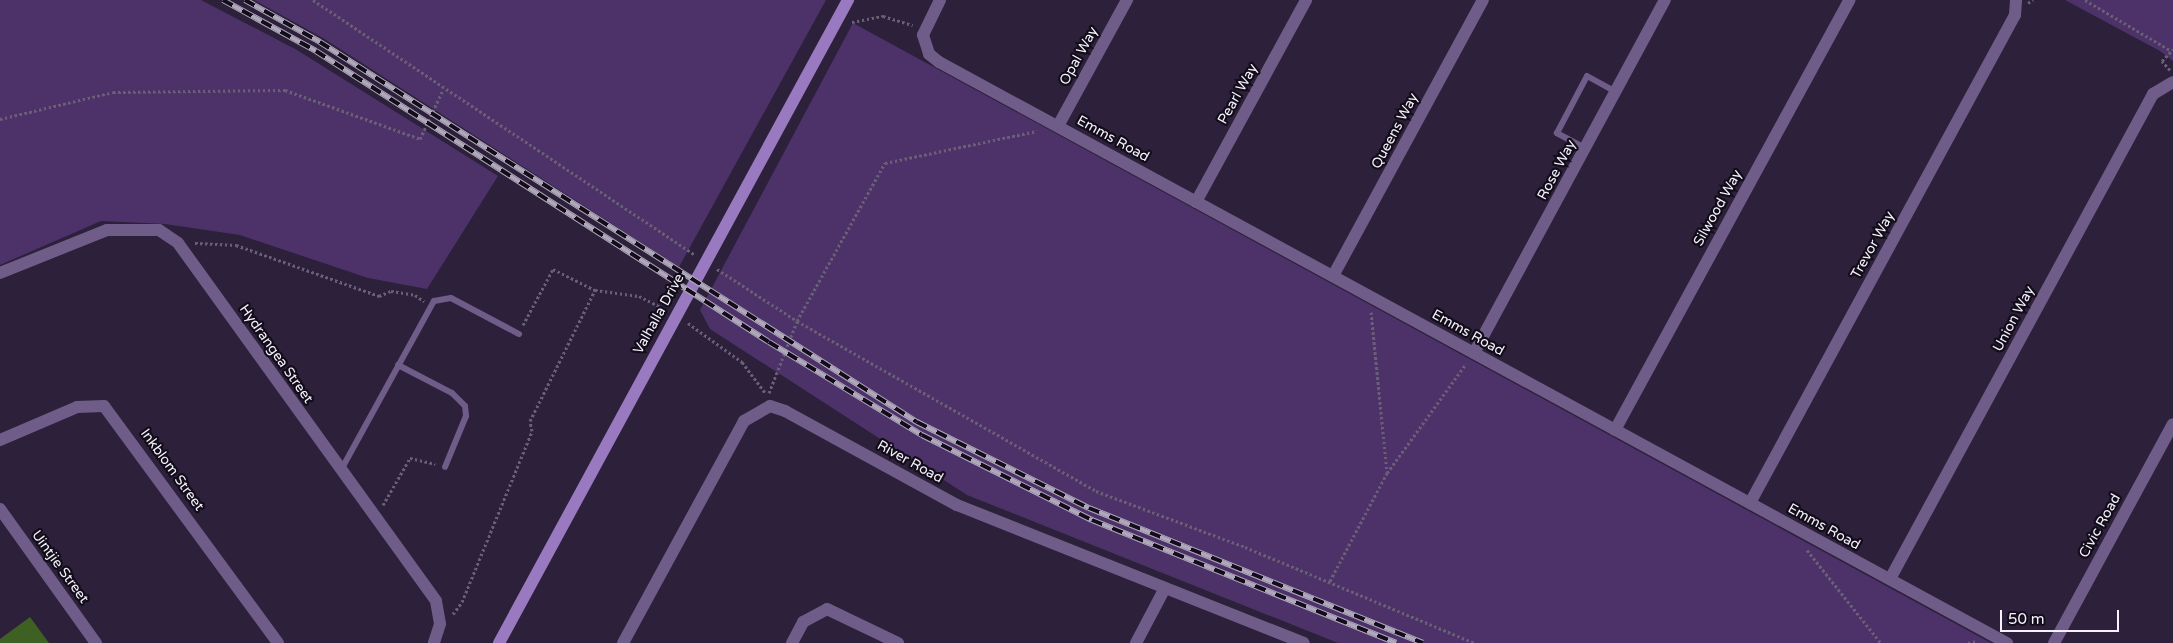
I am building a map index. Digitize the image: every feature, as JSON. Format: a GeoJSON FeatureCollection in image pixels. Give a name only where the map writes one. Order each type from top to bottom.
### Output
{"type":"FeatureCollection","features":[{"type":"Feature","properties":{"kind":"main road","name":"Valhalla Drive"},"geometry":{"type":"LineString","coordinates":[[499,643],[684,299],[848,0]]}},
{"type":"Feature","properties":{"kind":"street"},"geometry":{"type":"LineString","coordinates":[[924,35],[940,0]]}},
{"type":"Feature","properties":{"kind":"street","name":"Opal Way"},"geometry":{"type":"LineString","coordinates":[[1058,126],[1127,0]]}},
{"type":"Feature","properties":{"kind":"street","name":"Pearl Way"},"geometry":{"type":"LineString","coordinates":[[1196,202],[1306,0]]}},
{"type":"Feature","properties":{"kind":"street","name":"Queens Way"},"geometry":{"type":"LineString","coordinates":[[1333,276],[1483,0]]}},
{"type":"Feature","properties":{"kind":"street","name":"Rose Way"},"geometry":{"type":"LineString","coordinates":[[1474,353],[1666,0]]}},
{"type":"Feature","properties":{"kind":"street","name":"Silwood Way"},"geometry":{"type":"LineString","coordinates":[[1615,430],[1848,0]]}},
{"type":"Feature","properties":{"kind":"street","name":"Trevor Way"},"geometry":{"type":"LineString","coordinates":[[1750,503],[2015,15],[2016,0]]}},
{"type":"Feature","properties":{"kind":"street","name":"Emms Road"},"geometry":{"type":"LineString","coordinates":[[924,35],[929,54],[939,62],[2007,643]]}},
{"type":"Feature","properties":{"kind":"street","name":"Union Way"},"geometry":{"type":"LineString","coordinates":[[1890,579],[2153,94],[2173,82]]}},
{"type":"Feature","properties":{"kind":"street","name":"Hydrangea Street"},"geometry":{"type":"LineString","coordinates":[[0,274],[107,230],[159,230],[178,242],[436,601],[440,624],[434,643]]}},
{"type":"Feature","properties":{"kind":"street"},"geometry":{"type":"LineString","coordinates":[[623,643],[744,422],[766,402]]}},
{"type":"Feature","properties":{"kind":"street","name":"River Road"},"geometry":{"type":"LineString","coordinates":[[766,402],[785,410],[957,505],[1303,643]]}},
{"type":"Feature","properties":{"kind":"street","name":"Inkblom Street"},"geometry":{"type":"LineString","coordinates":[[0,440],[77,407],[104,406],[278,643]]}},
{"type":"Feature","properties":{"kind":"street","name":"Civic Road"},"geometry":{"type":"LineString","coordinates":[[2054,643],[2173,424]]}},
{"type":"Feature","properties":{"kind":"street","name":"Uintjie Street"},"geometry":{"type":"LineString","coordinates":[[0,509],[94,642]]}},
{"type":"Feature","properties":{"kind":"street"},"geometry":{"type":"LineString","coordinates":[[1136,643],[1165,588]]}},
{"type":"Feature","properties":{"kind":"street"},"geometry":{"type":"LineString","coordinates":[[792,643],[804,622],[827,609],[898,643]]}},
{"type":"Feature","properties":{"kind":"lane"},"geometry":{"type":"LineString","coordinates":[[1586,148],[1557,133],[1587,76],[1616,92]]}},
{"type":"Feature","properties":{"kind":"lane"},"geometry":{"type":"LineString","coordinates":[[341,471],[430,306],[451,298],[519,334]]}},
{"type":"Feature","properties":{"kind":"lane"},"geometry":{"type":"LineString","coordinates":[[398,365],[447,390],[465,406],[466,416],[445,467]]}},
{"type":"Feature","properties":{"kind":"path"},"geometry":{"type":"LineString","coordinates":[[313,0],[443,90],[698,257]]}},
{"type":"Feature","properties":{"kind":"path"},"geometry":{"type":"LineString","coordinates":[[2084,0],[2172,50],[2162,61],[2173,73]]}},
{"type":"Feature","properties":{"kind":"path"},"geometry":{"type":"LineString","coordinates":[[851,21],[884,16],[924,35]]}},
{"type":"Feature","properties":{"kind":"path"},"geometry":{"type":"LineString","coordinates":[[0,119],[113,92],[285,90],[420,139],[443,90]]}},
{"type":"Feature","properties":{"kind":"path"},"geometry":{"type":"LineString","coordinates":[[766,402],[797,322],[885,163],[1058,126]]}},
{"type":"Feature","properties":{"kind":"path"},"geometry":{"type":"LineString","coordinates":[[178,242],[236,245],[379,296],[392,291],[415,295],[430,306]]}},
{"type":"Feature","properties":{"kind":"path"},"geometry":{"type":"LineString","coordinates":[[715,268],[797,322],[1096,491],[1330,581],[1474,643]]}},
{"type":"Feature","properties":{"kind":"path"},"geometry":{"type":"LineString","coordinates":[[519,334],[553,269],[595,290],[639,296],[661,307]]}},
{"type":"Feature","properties":{"kind":"path"},"geometry":{"type":"LineString","coordinates":[[440,624],[462,602],[532,431],[530,421],[595,290]]}},
{"type":"Feature","properties":{"kind":"path"},"geometry":{"type":"LineString","coordinates":[[1369,296],[1387,473]]}},
{"type":"Feature","properties":{"kind":"path"},"geometry":{"type":"LineString","coordinates":[[688,323],[742,362],[766,402]]}},
{"type":"Feature","properties":{"kind":"path"},"geometry":{"type":"LineString","coordinates":[[1330,581],[1387,473],[1474,353]]}},
{"type":"Feature","properties":{"kind":"path"},"geometry":{"type":"LineString","coordinates":[[372,514],[384,504],[410,458],[445,467]]}},
{"type":"Feature","properties":{"kind":"path"},"geometry":{"type":"LineString","coordinates":[[1805,547],[1881,643]]}},
{"type":"Feature","properties":{"kind":"shaded area"},"geometry":{"type":"Polygon","coordinates":[[[0,0],[201,0],[297,50],[498,176],[427,289],[368,278],[240,235],[165,224],[101,221],[0,265],[0,0]]]}},
{"type":"Feature","properties":{"kind":"shaded area"},"geometry":{"type":"Polygon","coordinates":[[[254,0],[826,0],[679,267],[323,38],[254,0]]]}},
{"type":"Feature","properties":{"kind":"shaded area"},"geometry":{"type":"Polygon","coordinates":[[[2065,0],[2173,0],[2173,61],[2160,51],[2065,0]]]}},
{"type":"Feature","properties":{"kind":"shaded area"},"geometry":{"type":"Polygon","coordinates":[[[853,23],[1991,643],[1338,643],[967,495],[710,329],[700,310],[853,23]]]}},
{"type":"Feature","properties":{"kind":"building"},"geometry":{"type":"Polygon","coordinates":[[[30,617],[49,643],[0,643],[0,639],[30,617]]]}},
{"type":"Feature","properties":{"kind":"railway"},"geometry":{"type":"LineString","coordinates":[[223,0],[316,51],[769,342],[922,435],[1092,520],[1396,643]]}},
{"type":"Feature","properties":{"kind":"railway"},"geometry":{"type":"LineString","coordinates":[[245,0],[320,42],[917,422],[1089,508],[1423,643]]}}]}
